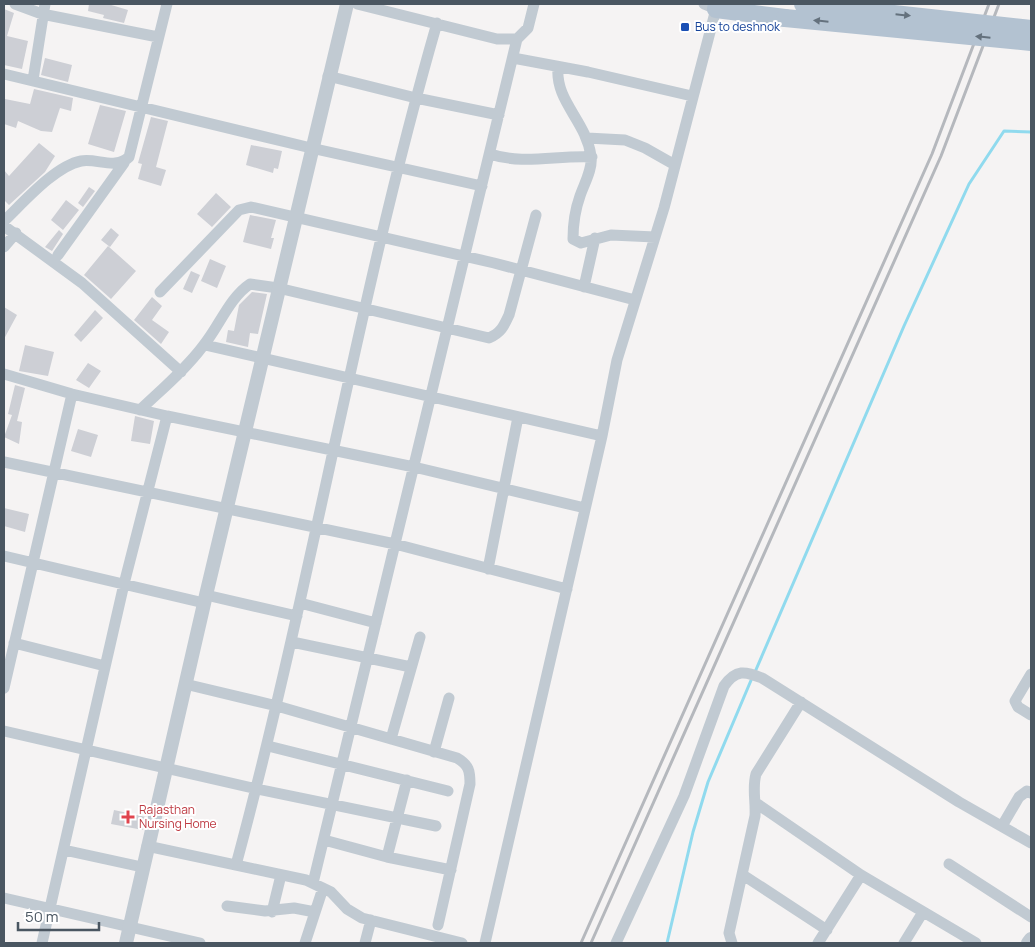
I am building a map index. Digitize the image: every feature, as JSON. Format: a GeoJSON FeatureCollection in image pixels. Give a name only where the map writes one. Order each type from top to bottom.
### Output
{"type":"FeatureCollection","features":[{"type":"Feature","properties":{"kind":"main road"},"geometry":{"type":"LineString","coordinates":[[803,4],[1031,29]]}},
{"type":"Feature","properties":{"kind":"main road"},"geometry":{"type":"LineString","coordinates":[[712,5],[785,18],[1031,42]]}},
{"type":"Feature","properties":{"kind":"street"},"geometry":{"type":"LineString","coordinates":[[14,4],[44,9],[158,38]]}},
{"type":"Feature","properties":{"kind":"street"},"geometry":{"type":"LineString","coordinates":[[58,255],[129,157],[167,4]]}},
{"type":"Feature","properties":{"kind":"street"},"geometry":{"type":"LineString","coordinates":[[126,943],[142,867],[278,288],[347,4]]}},
{"type":"Feature","properties":{"kind":"street"},"geometry":{"type":"LineString","coordinates":[[357,4],[497,39],[517,39]]}},
{"type":"Feature","properties":{"kind":"street"},"geometry":{"type":"LineString","coordinates":[[305,943],[315,912],[324,840],[332,804],[517,39],[528,28],[534,4]]}},
{"type":"Feature","properties":{"kind":"street"},"geometry":{"type":"LineString","coordinates":[[485,943],[602,436],[617,360],[675,165],[712,5]]}},
{"type":"Feature","properties":{"kind":"street"},"geometry":{"type":"LineString","coordinates":[[33,80],[44,9]]}},
{"type":"Feature","properties":{"kind":"street"},"geometry":{"type":"LineString","coordinates":[[236,866],[268,746],[292,642],[364,308],[416,98],[437,23]]}},
{"type":"Feature","properties":{"kind":"street"},"geometry":{"type":"LineString","coordinates":[[513,58],[558,66],[692,96]]}},
{"type":"Feature","properties":{"kind":"street"},"geometry":{"type":"LineString","coordinates":[[558,66],[556,81],[559,90],[587,138],[592,157],[576,209],[573,238],[580,243],[611,235],[655,237]]}},
{"type":"Feature","properties":{"kind":"street"},"geometry":{"type":"LineString","coordinates":[[4,74],[311,148],[482,186]]}},
{"type":"Feature","properties":{"kind":"street"},"geometry":{"type":"LineString","coordinates":[[328,76],[416,98],[499,115]]}},
{"type":"Feature","properties":{"kind":"street"},"geometry":{"type":"LineString","coordinates":[[587,138],[624,140],[645,148],[675,165]]}},
{"type":"Feature","properties":{"kind":"street"},"geometry":{"type":"LineString","coordinates":[[490,154],[522,161],[564,156],[592,157]]}},
{"type":"Feature","properties":{"kind":"street"},"geometry":{"type":"LineString","coordinates":[[4,221],[65,167],[79,162],[94,160],[114,164],[124,163]]}},
{"type":"Feature","properties":{"kind":"street"},"geometry":{"type":"LineString","coordinates":[[160,292],[239,210],[251,207],[465,256],[635,300]]}},
{"type":"Feature","properties":{"kind":"street"},"geometry":{"type":"LineString","coordinates":[[140,410],[181,372],[204,345],[244,288],[250,284],[278,288],[489,338],[496,335],[502,330],[509,316],[536,215]]}},
{"type":"Feature","properties":{"kind":"street"},"geometry":{"type":"LineString","coordinates":[[4,226],[82,283],[181,372]]}},
{"type":"Feature","properties":{"kind":"street"},"geometry":{"type":"LineString","coordinates":[[4,247],[16,233]]}},
{"type":"Feature","properties":{"kind":"street"},"geometry":{"type":"LineString","coordinates":[[584,287],[595,238]]}},
{"type":"Feature","properties":{"kind":"street"},"geometry":{"type":"LineString","coordinates":[[204,345],[348,380],[431,396],[602,436]]}},
{"type":"Feature","properties":{"kind":"street"},"geometry":{"type":"LineString","coordinates":[[4,374],[72,394],[244,434],[414,467],[585,508]]}},
{"type":"Feature","properties":{"kind":"street"},"geometry":{"type":"LineString","coordinates":[[4,688],[7,656],[14,643],[72,394]]}},
{"type":"Feature","properties":{"kind":"street"},"geometry":{"type":"LineString","coordinates":[[42,943],[124,584],[168,416]]}},
{"type":"Feature","properties":{"kind":"street"},"geometry":{"type":"LineString","coordinates":[[488,569],[518,416]]}},
{"type":"Feature","properties":{"kind":"street"},"geometry":{"type":"LineString","coordinates":[[4,462],[53,474],[147,491],[396,544],[567,589]]}},
{"type":"Feature","properties":{"kind":"street"},"geometry":{"type":"LineString","coordinates":[[4,556],[124,584],[297,616]]}},
{"type":"Feature","properties":{"kind":"street"},"geometry":{"type":"LineString","coordinates":[[300,603],[376,623]]}},
{"type":"Feature","properties":{"kind":"street"},"geometry":{"type":"LineString","coordinates":[[391,739],[420,637]]}},
{"type":"Feature","properties":{"kind":"street"},"geometry":{"type":"LineString","coordinates":[[292,642],[368,656],[411,667]]}},
{"type":"Feature","properties":{"kind":"street"},"geometry":{"type":"LineString","coordinates":[[14,643],[106,666]]}},
{"type":"Feature","properties":{"kind":"street"},"geometry":{"type":"LineString","coordinates":[[616,943],[680,805],[724,686],[736,674],[748,672],[762,678],[959,802],[1031,842]]}},
{"type":"Feature","properties":{"kind":"street"},"geometry":{"type":"LineString","coordinates":[[1031,674],[1015,701],[1018,707],[1031,715]]}},
{"type":"Feature","properties":{"kind":"street"},"geometry":{"type":"LineString","coordinates":[[185,684],[277,706],[434,752],[466,764],[470,772],[470,784],[438,925]]}},
{"type":"Feature","properties":{"kind":"street"},"geometry":{"type":"LineString","coordinates":[[434,752],[449,698]]}},
{"type":"Feature","properties":{"kind":"street"},"geometry":{"type":"LineString","coordinates":[[732,943],[729,932],[743,875],[756,803],[753,784],[756,774],[801,702]]}},
{"type":"Feature","properties":{"kind":"street"},"geometry":{"type":"LineString","coordinates":[[4,731],[165,769],[436,826]]}},
{"type":"Feature","properties":{"kind":"street"},"geometry":{"type":"LineString","coordinates":[[268,746],[448,791]]}},
{"type":"Feature","properties":{"kind":"street"},"geometry":{"type":"LineString","coordinates":[[387,857],[407,780]]}},
{"type":"Feature","properties":{"kind":"street"},"geometry":{"type":"LineString","coordinates":[[1002,826],[1019,796],[1027,791],[1031,793]]}},
{"type":"Feature","properties":{"kind":"street"},"geometry":{"type":"LineString","coordinates":[[756,803],[861,875],[976,943]]}},
{"type":"Feature","properties":{"kind":"street"},"geometry":{"type":"LineString","coordinates":[[324,840],[387,857],[450,870]]}},
{"type":"Feature","properties":{"kind":"street"},"geometry":{"type":"LineString","coordinates":[[147,846],[281,875],[318,885],[354,914],[455,942]]}},
{"type":"Feature","properties":{"kind":"street"},"geometry":{"type":"LineString","coordinates":[[64,850],[142,867]]}},
{"type":"Feature","properties":{"kind":"street"},"geometry":{"type":"LineString","coordinates":[[949,864],[1031,917]]}},
{"type":"Feature","properties":{"kind":"street"},"geometry":{"type":"LineString","coordinates":[[272,912],[281,875]]}},
{"type":"Feature","properties":{"kind":"street"},"geometry":{"type":"LineString","coordinates":[[743,875],[827,930]]}},
{"type":"Feature","properties":{"kind":"street"},"geometry":{"type":"LineString","coordinates":[[818,943],[861,875]]}},
{"type":"Feature","properties":{"kind":"street"},"geometry":{"type":"LineString","coordinates":[[4,898],[200,943]]}},
{"type":"Feature","properties":{"kind":"street"},"geometry":{"type":"LineString","coordinates":[[227,906],[272,912],[294,908],[315,912]]}},
{"type":"Feature","properties":{"kind":"street"},"geometry":{"type":"LineString","coordinates":[[904,943],[923,912]]}},
{"type":"Feature","properties":{"kind":"street"},"geometry":{"type":"LineString","coordinates":[[365,943],[371,920]]}},
{"type":"Feature","properties":{"kind":"street"},"geometry":{"type":"LineString","coordinates":[[1028,943],[1031,938]]}},
{"type":"Feature","properties":{"kind":"building"},"geometry":{"type":"Polygon","coordinates":[[[89,4],[108,4],[128,10],[124,23],[103,18],[104,15],[88,11],[89,4]]]}},
{"type":"Feature","properties":{"kind":"building"},"geometry":{"type":"Polygon","coordinates":[[[4,9],[14,13],[7,36],[28,41],[22,69],[4,65],[4,9]]]}},
{"type":"Feature","properties":{"kind":"building"},"geometry":{"type":"Polygon","coordinates":[[[45,58],[72,65],[68,82],[41,75],[45,58]]]}},
{"type":"Feature","properties":{"kind":"building"},"geometry":{"type":"Polygon","coordinates":[[[34,89],[73,98],[71,111],[60,108],[52,132],[41,131],[18,121],[16,128],[4,124],[5,99],[30,104],[34,89]]]}},
{"type":"Feature","properties":{"kind":"building"},"geometry":{"type":"Polygon","coordinates":[[[100,105],[126,111],[114,152],[88,144],[100,105]]]}},
{"type":"Feature","properties":{"kind":"building"},"geometry":{"type":"Polygon","coordinates":[[[151,117],[168,121],[156,167],[166,170],[161,186],[138,179],[142,164],[138,163],[151,117]]]}},
{"type":"Feature","properties":{"kind":"building"},"geometry":{"type":"Polygon","coordinates":[[[39,143],[55,156],[45,172],[9,205],[4,200],[4,170],[9,176],[39,143]]]}},
{"type":"Feature","properties":{"kind":"building"},"geometry":{"type":"Polygon","coordinates":[[[251,145],[282,151],[278,169],[274,168],[273,173],[246,165],[251,145]]]}},
{"type":"Feature","properties":{"kind":"building"},"geometry":{"type":"Polygon","coordinates":[[[89,187],[95,191],[83,207],[78,203],[89,187]]]}},
{"type":"Feature","properties":{"kind":"building"},"geometry":{"type":"Polygon","coordinates":[[[216,193],[231,207],[212,227],[197,214],[216,193]]]}},
{"type":"Feature","properties":{"kind":"building"},"geometry":{"type":"Polygon","coordinates":[[[66,200],[79,210],[63,230],[51,220],[66,200]]]}},
{"type":"Feature","properties":{"kind":"building"},"geometry":{"type":"Polygon","coordinates":[[[250,215],[276,220],[271,238],[274,238],[271,249],[243,242],[250,215]]]}},
{"type":"Feature","properties":{"kind":"building"},"geometry":{"type":"Polygon","coordinates":[[[111,228],[119,235],[110,247],[101,240],[111,228]]]}},
{"type":"Feature","properties":{"kind":"building"},"geometry":{"type":"Polygon","coordinates":[[[59,230],[63,234],[52,251],[45,247],[59,230]]]}},
{"type":"Feature","properties":{"kind":"building"},"geometry":{"type":"Polygon","coordinates":[[[108,246],[136,271],[111,299],[84,275],[108,246]]]}},
{"type":"Feature","properties":{"kind":"building"},"geometry":{"type":"Polygon","coordinates":[[[210,259],[226,266],[217,288],[201,281],[210,259]]]}},
{"type":"Feature","properties":{"kind":"building"},"geometry":{"type":"Polygon","coordinates":[[[191,271],[200,275],[192,293],[183,289],[191,271]]]}},
{"type":"Feature","properties":{"kind":"building"},"geometry":{"type":"Polygon","coordinates":[[[252,292],[267,294],[258,334],[250,333],[248,347],[226,342],[228,330],[234,331],[239,305],[252,292]]]}},
{"type":"Feature","properties":{"kind":"building"},"geometry":{"type":"Polygon","coordinates":[[[152,297],[162,306],[152,320],[169,332],[161,344],[134,320],[152,297]]]}},
{"type":"Feature","properties":{"kind":"building"},"geometry":{"type":"Polygon","coordinates":[[[4,307],[17,315],[4,339],[4,307]]]}},
{"type":"Feature","properties":{"kind":"building"},"geometry":{"type":"Polygon","coordinates":[[[95,310],[103,318],[81,342],[74,335],[95,310]]]}},
{"type":"Feature","properties":{"kind":"building"},"geometry":{"type":"Polygon","coordinates":[[[25,345],[54,352],[48,376],[19,371],[25,345]]]}},
{"type":"Feature","properties":{"kind":"building"},"geometry":{"type":"Polygon","coordinates":[[[88,363],[101,371],[89,388],[76,380],[88,363]]]}},
{"type":"Feature","properties":{"kind":"building"},"geometry":{"type":"Polygon","coordinates":[[[15,385],[25,388],[17,421],[22,422],[19,444],[4,437],[12,415],[8,414],[15,385]]]}},
{"type":"Feature","properties":{"kind":"building"},"geometry":{"type":"Polygon","coordinates":[[[135,416],[154,421],[150,444],[131,441],[135,416]]]}},
{"type":"Feature","properties":{"kind":"building"},"geometry":{"type":"Polygon","coordinates":[[[78,429],[98,435],[91,457],[71,451],[78,429]]]}},
{"type":"Feature","properties":{"kind":"building"},"geometry":{"type":"Polygon","coordinates":[[[4,508],[29,514],[25,532],[4,526],[4,508]]]}},
{"type":"Feature","properties":{"kind":"building"},"geometry":{"type":"Polygon","coordinates":[[[114,810],[146,817],[143,830],[111,824],[114,810]]]}},
{"type":"Feature","properties":{"kind":"waterway"},"geometry":{"type":"LineString","coordinates":[[755,672],[904,326],[969,184],[1004,131],[1031,132]]}},
{"type":"Feature","properties":{"kind":"waterway"},"geometry":{"type":"LineString","coordinates":[[667,943],[693,832],[708,782],[752,678]]}},
{"type":"Feature","properties":{"kind":"railway"},"geometry":{"type":"LineString","coordinates":[[581,943],[932,154],[989,4]]}},
{"type":"Feature","properties":{"kind":"railway"},"geometry":{"type":"LineString","coordinates":[[591,943],[941,156],[999,4]]}},
{"type":"Feature","properties":{"kind":"place","name":"Bus to deshnok"},"geometry":{"type":"Point","coordinates":[685,27]}},
{"type":"Feature","properties":{"kind":"place","name":"Rajasthan Nursing Home"},"geometry":{"type":"Point","coordinates":[128,817]}}]}
